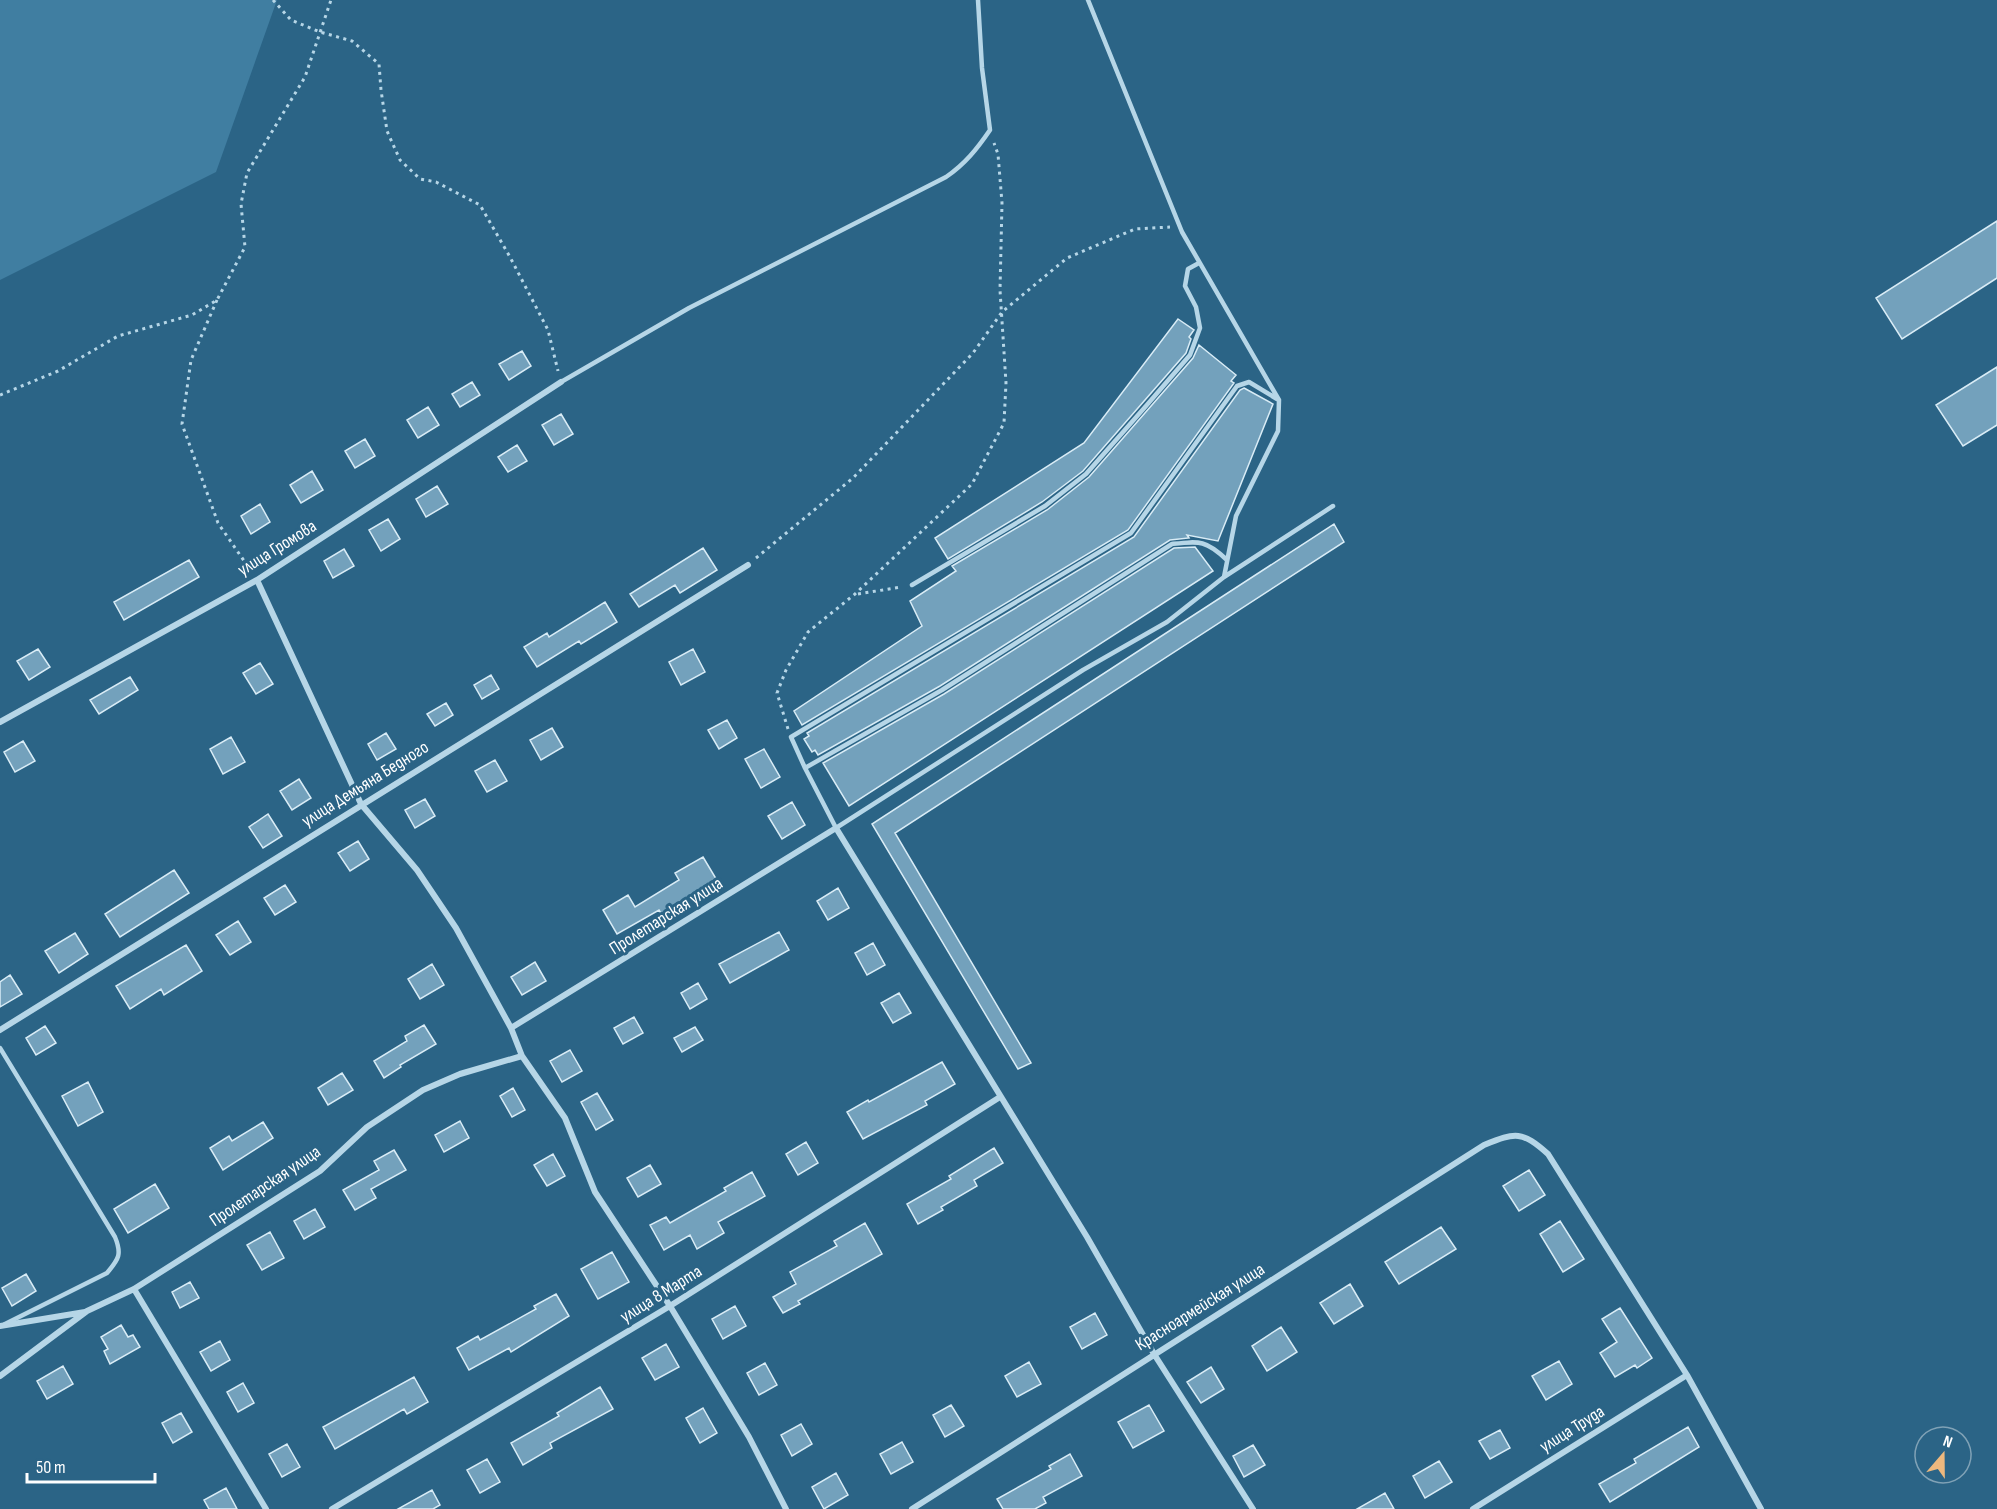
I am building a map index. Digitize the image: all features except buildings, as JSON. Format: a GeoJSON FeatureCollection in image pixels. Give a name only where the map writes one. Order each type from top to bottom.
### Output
{"type":"FeatureCollection","features":[{"type":"Feature","properties":{"kind":"street","name":"улица Громова"},"geometry":{"type":"LineString","coordinates":[[0,722],[257,580],[561,382]]}},
{"type":"Feature","properties":{"kind":"street","name":"улица Демьяна Бедного"},"geometry":{"type":"LineString","coordinates":[[0,1030],[748,565]]}},
{"type":"Feature","properties":{"kind":"street"},"geometry":{"type":"LineString","coordinates":[[257,580],[361,804],[438,898],[511,1028],[522,1056],[565,1118],[595,1192],[670,1306],[749,1437],[786,1509]]}},
{"type":"Feature","properties":{"kind":"street"},"geometry":{"type":"LineString","coordinates":[[836,828],[1086,1237],[1154,1354],[1253,1509]]}},
{"type":"Feature","properties":{"kind":"street","name":"Пролетарская улица"},"geometry":{"type":"LineString","coordinates":[[511,1028],[836,828]]}},
{"type":"Feature","properties":{"kind":"street","name":"Пролетарская улица"},"geometry":{"type":"LineString","coordinates":[[0,1376],[87,1311],[134,1289],[320,1171],[367,1127],[423,1090],[460,1074],[522,1056]]}},
{"type":"Feature","properties":{"kind":"street","name":"улица 8 Марта"},"geometry":{"type":"LineString","coordinates":[[332,1509],[670,1306],[1000,1097]]}},
{"type":"Feature","properties":{"kind":"street","name":"Красноармейская улица"},"geometry":{"type":"LineString","coordinates":[[912,1509],[1484,1145],[1507,1136],[1520,1136],[1532,1140],[1548,1154],[1687,1375]]}},
{"type":"Feature","properties":{"kind":"street"},"geometry":{"type":"LineString","coordinates":[[134,1289],[266,1509]]}},
{"type":"Feature","properties":{"kind":"street","name":"Пролетарская улица"},"geometry":{"type":"LineString","coordinates":[[2,1325],[87,1311]]}},
{"type":"Feature","properties":{"kind":"street"},"geometry":{"type":"LineString","coordinates":[[1687,1375],[1761,1509]]}},
{"type":"Feature","properties":{"kind":"street","name":"улица Труда"},"geometry":{"type":"LineString","coordinates":[[1473,1509],[1687,1375]]}},
{"type":"Feature","properties":{"kind":"lane"},"geometry":{"type":"LineString","coordinates":[[561,382],[689,308],[960,168],[990,129],[982,68],[978,0]]}},
{"type":"Feature","properties":{"kind":"lane"},"geometry":{"type":"LineString","coordinates":[[1088,0],[1180,227],[1279,400],[1278,431],[1236,516],[1224,577]]}},
{"type":"Feature","properties":{"kind":"lane"},"geometry":{"type":"LineString","coordinates":[[912,585],[1046,506],[1086,474],[1190,355],[1200,328],[1196,307],[1185,286],[1188,269],[1199,262]]}},
{"type":"Feature","properties":{"kind":"lane"},"geometry":{"type":"LineString","coordinates":[[1279,400],[1249,382],[1237,386],[1131,533],[791,737],[836,828],[1063,683],[1167,621],[1224,577],[1333,506]]}},
{"type":"Feature","properties":{"kind":"lane"},"geometry":{"type":"LineString","coordinates":[[805,768],[942,690],[1172,544],[1200,541],[1227,560]]}},
{"type":"Feature","properties":{"kind":"lane"},"geometry":{"type":"LineString","coordinates":[[0,1048],[115,1237],[119,1248],[118,1261],[107,1273],[2,1325]]}},
{"type":"Feature","properties":{"kind":"path"},"geometry":{"type":"LineString","coordinates":[[273,0],[291,20],[320,32],[352,41],[379,64],[387,131],[400,160],[420,179],[436,182],[480,205],[548,330],[561,382]]}},
{"type":"Feature","properties":{"kind":"path"},"geometry":{"type":"LineString","coordinates":[[257,580],[218,523],[182,424],[191,360],[217,300],[245,247],[241,204],[247,173],[305,77],[331,0]]}},
{"type":"Feature","properties":{"kind":"path"},"geometry":{"type":"LineString","coordinates":[[791,737],[777,693],[786,670],[808,632],[855,594],[972,484],[1004,423],[1006,383],[1000,290],[1002,202],[998,154],[990,129]]}},
{"type":"Feature","properties":{"kind":"path"},"geometry":{"type":"LineString","coordinates":[[748,565],[853,478],[973,353],[1002,312],[1067,258],[1135,229],[1180,227]]}},
{"type":"Feature","properties":{"kind":"path"},"geometry":{"type":"LineString","coordinates":[[0,395],[58,371],[118,336],[192,315],[217,300]]}},
{"type":"Feature","properties":{"kind":"path"},"geometry":{"type":"LineString","coordinates":[[855,594],[912,585]]}},
{"type":"Feature","properties":{"kind":"shaded area"},"geometry":{"type":"Polygon","coordinates":[[[0,0],[277,0],[216,172],[0,280],[0,0]]]}}]}
